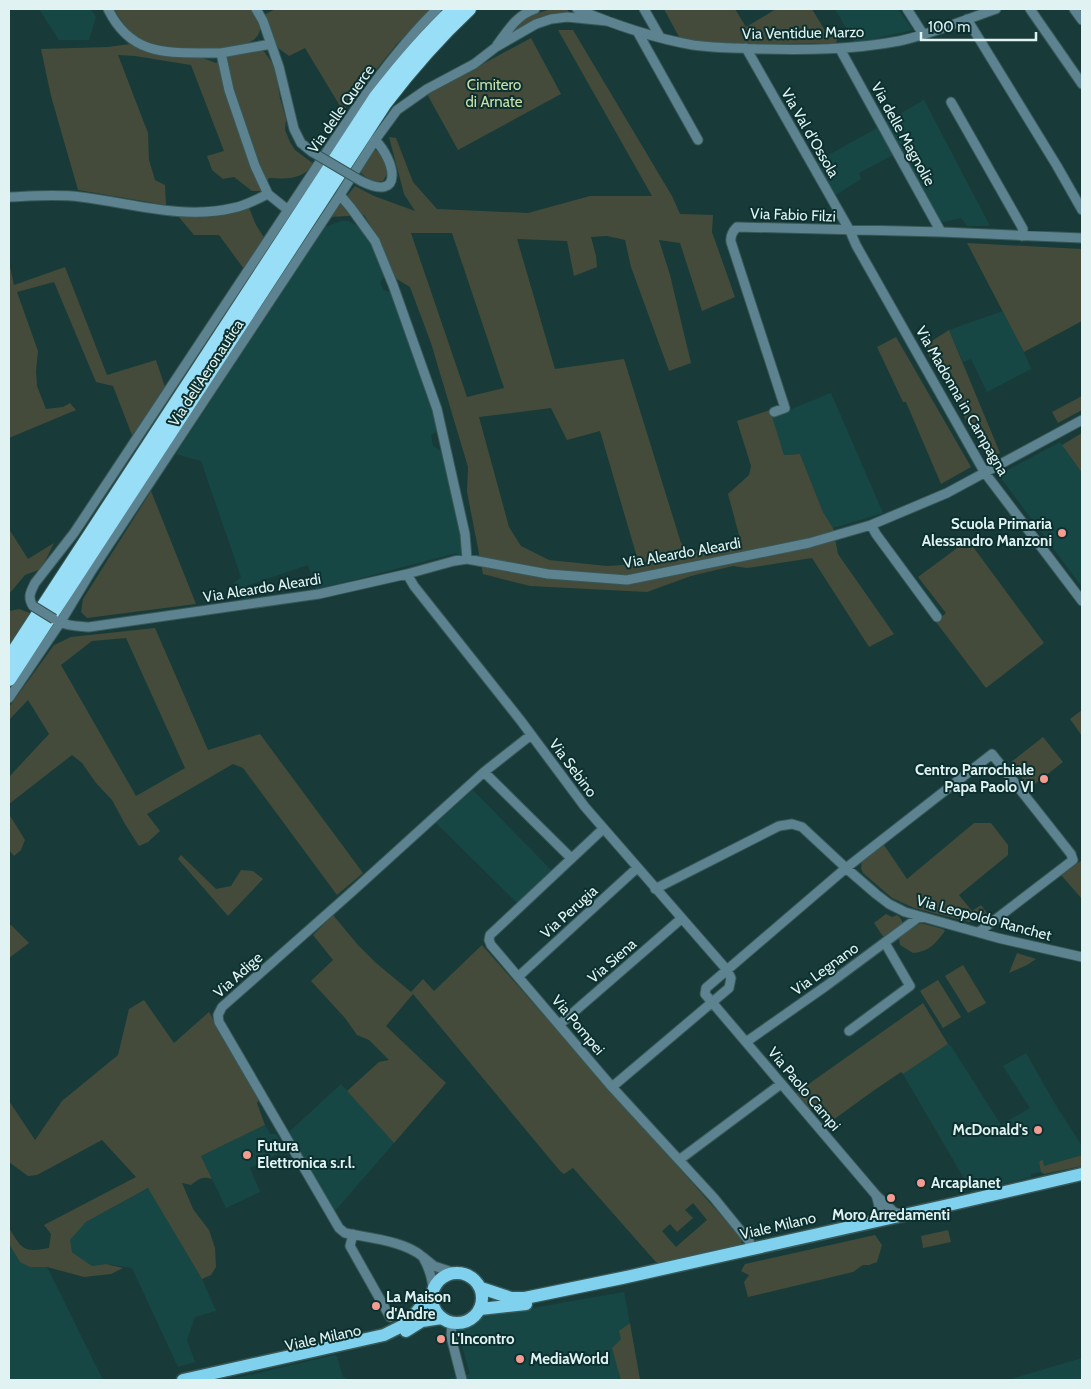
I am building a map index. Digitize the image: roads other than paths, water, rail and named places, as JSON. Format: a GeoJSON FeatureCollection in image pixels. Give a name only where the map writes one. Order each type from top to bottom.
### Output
{"type":"FeatureCollection","features":[{"type":"Feature","properties":{"kind":"highway"},"geometry":{"type":"LineString","coordinates":[[9,659],[376,97],[438,23],[454,9]]}},
{"type":"Feature","properties":{"kind":"highway"},"geometry":{"type":"LineString","coordinates":[[9,678],[385,103],[413,67],[446,30],[469,9]]}},
{"type":"Feature","properties":{"kind":"main road","name":"Viale Milano"},"geometry":{"type":"LineString","coordinates":[[481,1288],[511,1298],[525,1298],[622,1278],[1082,1174]]}},
{"type":"Feature","properties":{"kind":"main road","name":"Viale Milano"},"geometry":{"type":"LineString","coordinates":[[480,1309],[509,1307],[554,1300],[1082,1180]]}},
{"type":"Feature","properties":{"kind":"main road"},"geometry":{"type":"LineString","coordinates":[[183,1380],[384,1335],[402,1326],[414,1315],[433,1292],[436,1285],[448,1274],[463,1273],[471,1276],[481,1288],[482,1302],[475,1316],[468,1321],[451,1321],[433,1306],[433,1292]]}},
{"type":"Feature","properties":{"kind":"main road","name":"Viale Milano"},"geometry":{"type":"LineString","coordinates":[[208,1380],[380,1342],[400,1335],[422,1321],[451,1321]]}},
{"type":"Feature","properties":{"kind":"street"},"geometry":{"type":"LineString","coordinates":[[108,9],[121,29],[135,42],[147,48],[166,52],[221,53],[271,44]]}},
{"type":"Feature","properties":{"kind":"street"},"geometry":{"type":"LineString","coordinates":[[256,9],[263,21],[279,67],[294,129],[301,142],[312,152],[361,181],[380,188],[388,185],[392,179],[392,169],[386,155],[375,140]]}},
{"type":"Feature","properties":{"kind":"street","name":"Via delle Querce"},"geometry":{"type":"LineString","coordinates":[[57,621],[33,606],[29,598],[35,583],[80,526],[368,91],[422,24],[437,9]]}},
{"type":"Feature","properties":{"kind":"street","name":"Via Ventidue Marzo"},"geometry":{"type":"LineString","coordinates":[[496,47],[512,23],[535,9]]}},
{"type":"Feature","properties":{"kind":"street","name":"Via Ventidue Marzo"},"geometry":{"type":"LineString","coordinates":[[577,9],[637,31],[694,45],[746,48],[840,49],[900,41],[996,9]]}},
{"type":"Feature","properties":{"kind":"street"},"geometry":{"type":"LineString","coordinates":[[644,9],[660,37]]}},
{"type":"Feature","properties":{"kind":"street"},"geometry":{"type":"LineString","coordinates":[[906,9],[922,34]]}},
{"type":"Feature","properties":{"kind":"street"},"geometry":{"type":"LineString","coordinates":[[1030,9],[1082,84]]}},
{"type":"Feature","properties":{"kind":"street"},"geometry":{"type":"LineString","coordinates":[[1074,9],[1082,20]]}},
{"type":"Feature","properties":{"kind":"street","name":"Via Ventidue Marzo"},"geometry":{"type":"LineString","coordinates":[[375,140],[397,110],[427,89],[474,64],[496,47],[536,24],[551,19],[568,18],[607,21]]}},
{"type":"Feature","properties":{"kind":"street"},"geometry":{"type":"LineString","coordinates":[[967,19],[1082,210]]}},
{"type":"Feature","properties":{"kind":"street"},"geometry":{"type":"LineString","coordinates":[[637,31],[698,140]]}},
{"type":"Feature","properties":{"kind":"street","name":"Via Val d'Ossola"},"geometry":{"type":"LineString","coordinates":[[746,48],[850,231]]}},
{"type":"Feature","properties":{"kind":"street","name":"Via delle Magnolie"},"geometry":{"type":"LineString","coordinates":[[840,49],[941,232]]}},
{"type":"Feature","properties":{"kind":"street"},"geometry":{"type":"LineString","coordinates":[[221,53],[233,100],[255,166],[268,194],[288,210]]}},
{"type":"Feature","properties":{"kind":"street"},"geometry":{"type":"LineString","coordinates":[[951,102],[1023,229],[1022,236]]}},
{"type":"Feature","properties":{"kind":"street","name":"Via dell'Aeronautica"},"geometry":{"type":"LineString","coordinates":[[9,698],[57,621],[375,140]]}},
{"type":"Feature","properties":{"kind":"street"},"geometry":{"type":"LineString","coordinates":[[9,197],[56,195],[80,197],[173,211],[200,213],[234,208],[268,194]]}},
{"type":"Feature","properties":{"kind":"street"},"geometry":{"type":"LineString","coordinates":[[340,195],[375,241],[393,285],[437,409],[465,534],[467,560]]}},
{"type":"Feature","properties":{"kind":"street","name":"Via Fabio Filzi"},"geometry":{"type":"LineString","coordinates":[[774,412],[785,408],[731,242],[730,238],[737,227],[941,232],[1082,238]]}},
{"type":"Feature","properties":{"kind":"street","name":"Via Madonna in Campagna"},"geometry":{"type":"LineString","coordinates":[[850,231],[856,245],[985,473],[1082,601]]}},
{"type":"Feature","properties":{"kind":"street","name":"Via Aleardo Aleardi"},"geometry":{"type":"LineString","coordinates":[[57,621],[71,626],[89,627],[319,594],[454,561],[467,560],[548,574],[627,580],[810,543],[871,525],[947,493],[1082,420]]}},
{"type":"Feature","properties":{"kind":"street"},"geometry":{"type":"LineString","coordinates":[[871,525],[937,617]]}},
{"type":"Feature","properties":{"kind":"street","name":"Via Sebino"},"geometry":{"type":"LineString","coordinates":[[407,574],[414,586],[603,829],[727,970]]}},
{"type":"Feature","properties":{"kind":"street","name":"Via Adige"},"geometry":{"type":"LineString","coordinates":[[455,1273],[434,1266],[416,1251],[406,1246],[342,1231],[220,1022],[218,1015],[222,1007],[336,907],[484,772],[531,736]]}},
{"type":"Feature","properties":{"kind":"street"},"geometry":{"type":"LineString","coordinates":[[710,1002],[705,994],[706,988],[846,868],[992,754],[1073,860],[979,932]]}},
{"type":"Feature","properties":{"kind":"street"},"geometry":{"type":"LineString","coordinates":[[484,772],[571,858]]}},
{"type":"Feature","properties":{"kind":"street","name":"Via Leopoldo Ranchet"},"geometry":{"type":"LineString","coordinates":[[656,888],[779,826],[792,824],[802,827],[846,868],[889,904],[904,912],[998,938],[1082,957]]}},
{"type":"Feature","properties":{"kind":"street","name":"Via Pompei"},"geometry":{"type":"LineString","coordinates":[[603,829],[490,935],[489,940],[491,945],[612,1086],[714,1198],[749,1241],[752,1249]]}},
{"type":"Feature","properties":{"kind":"street","name":"Via Perugia"},"geometry":{"type":"LineString","coordinates":[[518,976],[638,868]]}},
{"type":"Feature","properties":{"kind":"street","name":"Via Legnano"},"geometry":{"type":"LineString","coordinates":[[746,1042],[919,917]]}},
{"type":"Feature","properties":{"kind":"street","name":"Via Siena"},"geometry":{"type":"LineString","coordinates":[[560,1024],[681,919]]}},
{"type":"Feature","properties":{"kind":"street"},"geometry":{"type":"LineString","coordinates":[[849,1031],[910,986],[885,943]]}},
{"type":"Feature","properties":{"kind":"street"},"geometry":{"type":"LineString","coordinates":[[612,1086],[728,988],[731,978],[727,970]]}},
{"type":"Feature","properties":{"kind":"street","name":"Via Paolo Campi"},"geometry":{"type":"LineString","coordinates":[[710,1002],[876,1195],[894,1212],[905,1214]]}},
{"type":"Feature","properties":{"kind":"street"},"geometry":{"type":"LineString","coordinates":[[679,1160],[781,1084]]}},
{"type":"Feature","properties":{"kind":"street"},"geometry":{"type":"LineString","coordinates":[[876,1195],[880,1211],[876,1221]]}},
{"type":"Feature","properties":{"kind":"street"},"geometry":{"type":"LineString","coordinates":[[352,1234],[350,1246],[390,1317]]}},
{"type":"Feature","properties":{"kind":"street"},"geometry":{"type":"LineString","coordinates":[[423,1257],[433,1282],[433,1292]]}},
{"type":"Feature","properties":{"kind":"street"},"geometry":{"type":"LineString","coordinates":[[451,1321],[452,1337],[462,1380]]}},
{"type":"Feature","properties":{"kind":"place","name":"Scuola Primaria Alessandro Manzoni"},"geometry":{"type":"Point","coordinates":[1062,533]}},
{"type":"Feature","properties":{"kind":"place","name":"Centro Parrochiale Papa Paolo VI"},"geometry":{"type":"Point","coordinates":[1044,779]}},
{"type":"Feature","properties":{"kind":"place","name":"McDonald's"},"geometry":{"type":"Point","coordinates":[1038,1130]}},
{"type":"Feature","properties":{"kind":"place","name":"Futura Elettronica s.r.l."},"geometry":{"type":"Point","coordinates":[247,1155]}},
{"type":"Feature","properties":{"kind":"place","name":"Arcaplanet"},"geometry":{"type":"Point","coordinates":[921,1183]}},
{"type":"Feature","properties":{"kind":"place","name":"Moro Arredamenti"},"geometry":{"type":"Point","coordinates":[891,1198]}},
{"type":"Feature","properties":{"kind":"place","name":"La Maison d'Andre"},"geometry":{"type":"Point","coordinates":[376,1306]}},
{"type":"Feature","properties":{"kind":"place","name":"L'Incontro"},"geometry":{"type":"Point","coordinates":[441,1339]}},
{"type":"Feature","properties":{"kind":"place","name":"MediaWorld"},"geometry":{"type":"Point","coordinates":[520,1359]}},
{"type":"Feature","properties":{"kind":"park label","name":"Cimitero di Arnate"},"geometry":{"type":"Point","coordinates":[494,94]}}]}
